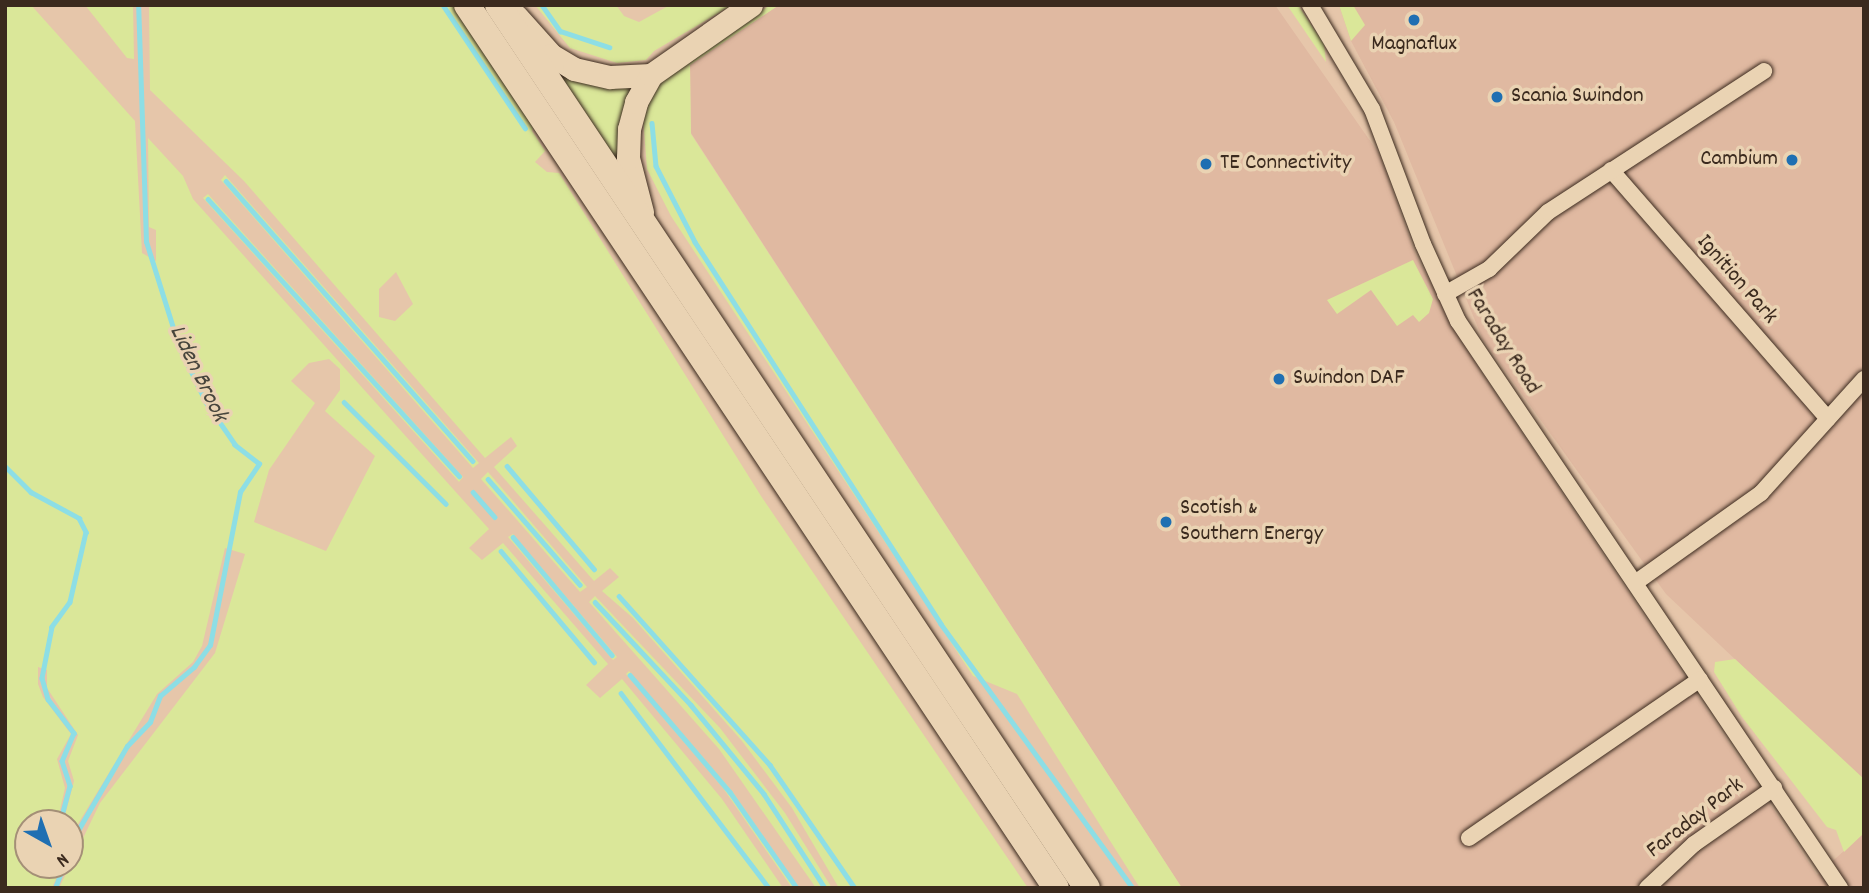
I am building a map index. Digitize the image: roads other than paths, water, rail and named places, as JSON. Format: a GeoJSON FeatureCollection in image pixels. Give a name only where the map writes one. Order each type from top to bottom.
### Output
{"type":"FeatureCollection","features":[{"type":"Feature","properties":{"kind":"highway"},"geometry":{"type":"LineString","coordinates":[[467,5],[1056,888]]}},
{"type":"Feature","properties":{"kind":"highway"},"geometry":{"type":"LineString","coordinates":[[498,5],[1087,888]]}},
{"type":"Feature","properties":{"kind":"main road"},"geometry":{"type":"LineString","coordinates":[[507,5],[551,55],[575,69],[611,77],[651,75]]}},
{"type":"Feature","properties":{"kind":"main road"},"geometry":{"type":"LineString","coordinates":[[648,232],[630,175],[627,143],[633,111],[651,75],[751,5]]}},
{"type":"Feature","properties":{"kind":"street","name":"Faraday Road"},"geometry":{"type":"LineString","coordinates":[[1310,5],[1373,109],[1445,294],[1480,355],[1840,888]]}},
{"type":"Feature","properties":{"kind":"street"},"geometry":{"type":"LineString","coordinates":[[1445,294],[1489,269],[1548,212],[1764,71]]}},
{"type":"Feature","properties":{"kind":"street","name":"Ignition Park"},"geometry":{"type":"LineString","coordinates":[[1611,170],[1828,419]]}},
{"type":"Feature","properties":{"kind":"street"},"geometry":{"type":"LineString","coordinates":[[1635,583],[1761,493],[1864,379]]}},
{"type":"Feature","properties":{"kind":"street"},"geometry":{"type":"LineString","coordinates":[[1469,838],[1700,679]]}},
{"type":"Feature","properties":{"kind":"street","name":"Faraday Park"},"geometry":{"type":"LineString","coordinates":[[1647,888],[1694,844],[1774,788]]}},
{"type":"Feature","properties":{"kind":"waterway","name":"Liden Brook"},"geometry":{"type":"LineString","coordinates":[[84,820],[127,746],[150,722],[160,696],[194,667],[210,645],[240,492],[259,464],[235,445],[206,403],[179,347],[146,242],[138,5]]}},
{"type":"Feature","properties":{"kind":"waterway"},"geometry":{"type":"LineString","coordinates":[[443,5],[525,128]]}},
{"type":"Feature","properties":{"kind":"waterway"},"geometry":{"type":"LineString","coordinates":[[542,5],[560,31],[609,47]]}},
{"type":"Feature","properties":{"kind":"waterway"},"geometry":{"type":"LineString","coordinates":[[652,123],[656,166],[695,242],[941,624],[1133,888]]}},
{"type":"Feature","properties":{"kind":"waterway"},"geometry":{"type":"LineString","coordinates":[[226,181],[473,461]]}},
{"type":"Feature","properties":{"kind":"waterway"},"geometry":{"type":"LineString","coordinates":[[208,199],[459,476]]}},
{"type":"Feature","properties":{"kind":"waterway"},"geometry":{"type":"LineString","coordinates":[[344,402],[446,504]]}},
{"type":"Feature","properties":{"kind":"waterway","name":"Liden Brook"},"geometry":{"type":"LineString","coordinates":[[5,466],[31,492],[79,518],[86,532],[70,602],[52,627],[42,678],[48,699],[74,733],[62,761],[70,786],[64,809]]}},
{"type":"Feature","properties":{"kind":"waterway"},"geometry":{"type":"LineString","coordinates":[[507,466],[594,569]]}},
{"type":"Feature","properties":{"kind":"waterway"},"geometry":{"type":"LineString","coordinates":[[488,479],[580,585]]}},
{"type":"Feature","properties":{"kind":"waterway"},"geometry":{"type":"LineString","coordinates":[[473,492],[495,517]]}},
{"type":"Feature","properties":{"kind":"waterway"},"geometry":{"type":"LineString","coordinates":[[513,537],[612,655]]}},
{"type":"Feature","properties":{"kind":"waterway"},"geometry":{"type":"LineString","coordinates":[[501,551],[594,662]]}},
{"type":"Feature","properties":{"kind":"waterway"},"geometry":{"type":"LineString","coordinates":[[619,596],[770,765],[855,888]]}},
{"type":"Feature","properties":{"kind":"waterway"},"geometry":{"type":"LineString","coordinates":[[595,602],[691,705],[764,794],[825,888]]}},
{"type":"Feature","properties":{"kind":"waterway"},"geometry":{"type":"LineString","coordinates":[[630,675],[730,792],[797,888]]}},
{"type":"Feature","properties":{"kind":"waterway"},"geometry":{"type":"LineString","coordinates":[[621,693],[769,888]]}},
{"type":"Feature","properties":{"kind":"waterway","name":"Liden Brook"},"geometry":{"type":"LineString","coordinates":[[55,888],[59,879]]}},
{"type":"Feature","properties":{"kind":"place","name":"Magnaflux"},"geometry":{"type":"Point","coordinates":[1414,20]}},
{"type":"Feature","properties":{"kind":"place","name":"Scania Swindon"},"geometry":{"type":"Point","coordinates":[1497,97]}},
{"type":"Feature","properties":{"kind":"place","name":"Cambium"},"geometry":{"type":"Point","coordinates":[1792,160]}},
{"type":"Feature","properties":{"kind":"place","name":"TE Connectivity"},"geometry":{"type":"Point","coordinates":[1206,164]}},
{"type":"Feature","properties":{"kind":"place","name":"Swindon DAF"},"geometry":{"type":"Point","coordinates":[1279,379]}},
{"type":"Feature","properties":{"kind":"place","name":"Scotish & Southern Energy"},"geometry":{"type":"Point","coordinates":[1166,522]}}]}
